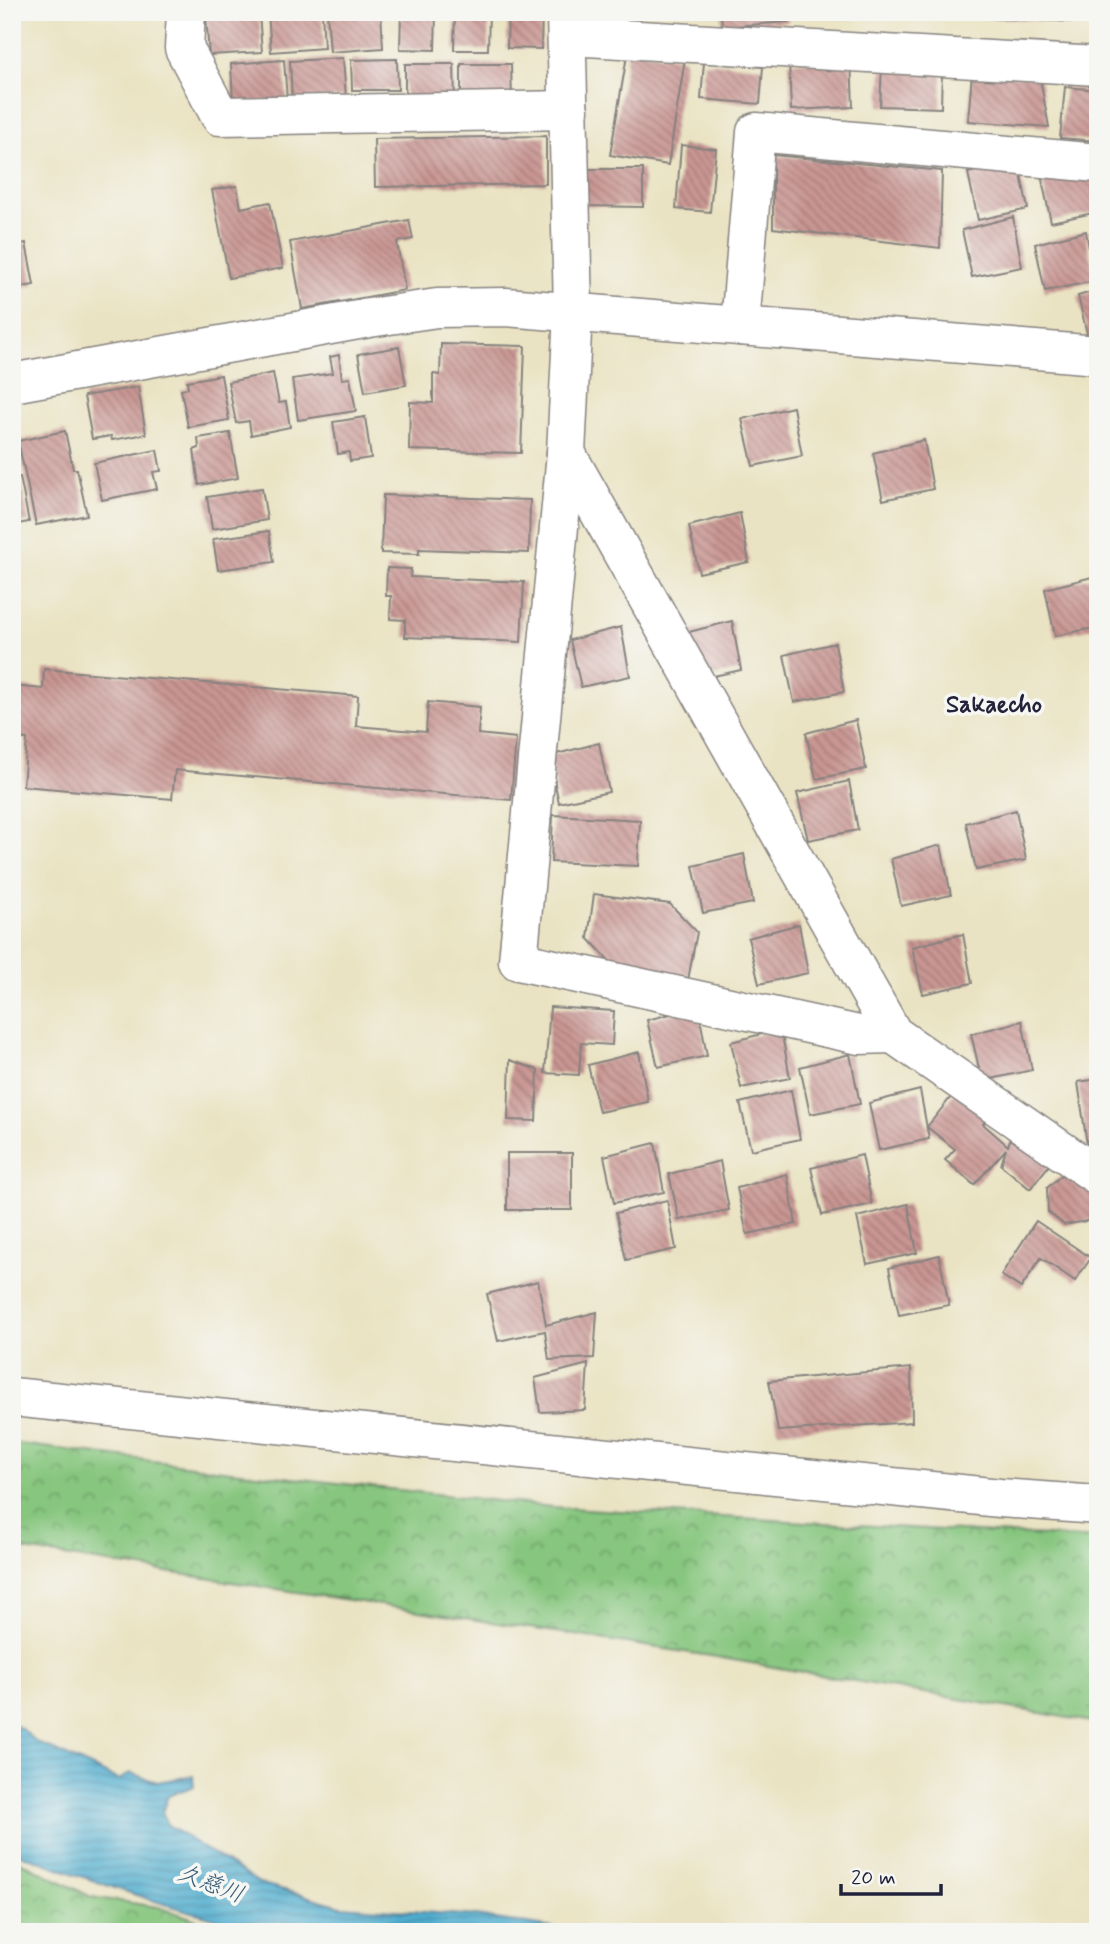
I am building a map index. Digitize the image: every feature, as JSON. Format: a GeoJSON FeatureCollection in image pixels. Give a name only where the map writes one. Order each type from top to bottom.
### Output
{"type":"FeatureCollection","features":[{"type":"Feature","properties":{"kind":"street"},"geometry":{"type":"LineString","coordinates":[[186,12],[184,48],[220,116],[569,110]]}},
{"type":"Feature","properties":{"kind":"street"},"geometry":{"type":"LineString","coordinates":[[893,1034],[859,1035],[518,961],[565,453],[573,312],[567,24],[1098,66]]}},
{"type":"Feature","properties":{"kind":"street"},"geometry":{"type":"LineString","coordinates":[[740,326],[756,132],[1098,163]]}},
{"type":"Feature","properties":{"kind":"street"},"geometry":{"type":"LineString","coordinates":[[12,383],[437,308],[506,307],[1098,355]]}},
{"type":"Feature","properties":{"kind":"street"},"geometry":{"type":"LineString","coordinates":[[565,453],[893,1034],[1098,1176]]}},
{"type":"Feature","properties":{"kind":"street"},"geometry":{"type":"LineString","coordinates":[[12,1396],[1000,1498],[1098,1505]]}},
{"type":"Feature","properties":{"kind":"green space"},"geometry":{"type":"Polygon","coordinates":[[[12,1443],[552,1507],[1098,1539],[1098,1723],[710,1656],[12,1548],[12,1443]]]}},
{"type":"Feature","properties":{"kind":"green space"},"geometry":{"type":"Polygon","coordinates":[[[12,1857],[91,1897],[158,1907],[234,1932],[12,1932],[12,1857]]]}},
{"type":"Feature","properties":{"kind":"water","name":"久慈川"},"geometry":{"type":"Polygon","coordinates":[[[12,1724],[36,1742],[119,1780],[130,1773],[157,1782],[193,1776],[194,1786],[168,1796],[162,1812],[169,1826],[259,1883],[341,1906],[476,1916],[578,1932],[276,1932],[209,1917],[44,1863],[12,1851],[12,1724]]]}},
{"type":"Feature","properties":{"kind":"building"},"geometry":{"type":"Polygon","coordinates":[[[268,12],[322,12],[324,48],[271,52],[268,12]]]}},
{"type":"Feature","properties":{"kind":"building"},"geometry":{"type":"Polygon","coordinates":[[[327,12],[381,12],[383,48],[330,52],[327,12]]]}},
{"type":"Feature","properties":{"kind":"building"},"geometry":{"type":"Polygon","coordinates":[[[401,12],[436,12],[435,50],[400,49],[401,12]]]}},
{"type":"Feature","properties":{"kind":"building"},"geometry":{"type":"Polygon","coordinates":[[[455,12],[489,12],[488,50],[454,50],[455,12]]]}},
{"type":"Feature","properties":{"kind":"building"},"geometry":{"type":"Polygon","coordinates":[[[508,12],[542,12],[541,49],[507,48],[508,12]]]}},
{"type":"Feature","properties":{"kind":"building"},"geometry":{"type":"Polygon","coordinates":[[[721,12],[787,12],[788,22],[722,27],[721,12]]]}},
{"type":"Feature","properties":{"kind":"building"},"geometry":{"type":"Polygon","coordinates":[[[990,12],[1098,12],[1098,23],[989,18],[990,12]]]}},
{"type":"Feature","properties":{"kind":"building"},"geometry":{"type":"Polygon","coordinates":[[[259,13],[262,52],[209,55],[206,16],[259,13]]]}},
{"type":"Feature","properties":{"kind":"building"},"geometry":{"type":"Polygon","coordinates":[[[628,50],[685,59],[668,165],[610,155],[628,50]]]}},
{"type":"Feature","properties":{"kind":"building"},"geometry":{"type":"Polygon","coordinates":[[[343,58],[346,97],[292,100],[290,61],[343,58]]]}},
{"type":"Feature","properties":{"kind":"building"},"geometry":{"type":"Polygon","coordinates":[[[397,59],[398,90],[352,90],[351,60],[397,59]]]}},
{"type":"Feature","properties":{"kind":"building"},"geometry":{"type":"Polygon","coordinates":[[[851,59],[853,107],[791,110],[789,62],[851,59]]]}},
{"type":"Feature","properties":{"kind":"building"},"geometry":{"type":"Polygon","coordinates":[[[284,60],[287,100],[233,103],[231,64],[284,60]]]}},
{"type":"Feature","properties":{"kind":"building"},"geometry":{"type":"Polygon","coordinates":[[[704,62],[763,67],[760,104],[701,99],[704,62]]]}},
{"type":"Feature","properties":{"kind":"building"},"geometry":{"type":"Polygon","coordinates":[[[405,64],[454,64],[455,100],[405,101],[405,64]]]}},
{"type":"Feature","properties":{"kind":"building"},"geometry":{"type":"Polygon","coordinates":[[[461,64],[511,64],[512,100],[461,101],[461,64]]]}},
{"type":"Feature","properties":{"kind":"building"},"geometry":{"type":"Polygon","coordinates":[[[882,66],[942,68],[941,108],[880,106],[882,66]]]}},
{"type":"Feature","properties":{"kind":"building"},"geometry":{"type":"Polygon","coordinates":[[[972,73],[1040,78],[1049,127],[968,121],[972,73]]]}},
{"type":"Feature","properties":{"kind":"building"},"geometry":{"type":"Polygon","coordinates":[[[1065,87],[1098,90],[1098,141],[1060,138],[1065,87]]]}},
{"type":"Feature","properties":{"kind":"building"},"geometry":{"type":"Polygon","coordinates":[[[546,136],[546,184],[375,187],[374,139],[546,136]]]}},
{"type":"Feature","properties":{"kind":"building"},"geometry":{"type":"Polygon","coordinates":[[[681,145],[716,149],[710,212],[676,209],[681,145]]]}},
{"type":"Feature","properties":{"kind":"building"},"geometry":{"type":"Polygon","coordinates":[[[773,155],[942,171],[940,248],[773,228],[773,155]]]}},
{"type":"Feature","properties":{"kind":"building"},"geometry":{"type":"Polygon","coordinates":[[[1018,160],[1028,209],[978,220],[968,173],[1018,160]]]}},
{"type":"Feature","properties":{"kind":"building"},"geometry":{"type":"Polygon","coordinates":[[[1092,163],[1098,194],[1098,212],[1051,222],[1041,175],[1092,163]]]}},
{"type":"Feature","properties":{"kind":"building"},"geometry":{"type":"Polygon","coordinates":[[[585,169],[643,169],[643,207],[585,206],[585,169]]]}},
{"type":"Feature","properties":{"kind":"building"},"geometry":{"type":"Polygon","coordinates":[[[237,186],[241,208],[270,202],[283,268],[229,278],[212,190],[237,186]]]}},
{"type":"Feature","properties":{"kind":"building"},"geometry":{"type":"Polygon","coordinates":[[[1013,217],[1022,267],[972,277],[962,230],[1013,217]]]}},
{"type":"Feature","properties":{"kind":"building"},"geometry":{"type":"Polygon","coordinates":[[[409,220],[413,239],[397,242],[405,290],[302,309],[290,242],[409,220]]]}},
{"type":"Feature","properties":{"kind":"building"},"geometry":{"type":"Polygon","coordinates":[[[1086,231],[1095,281],[1045,291],[1035,244],[1086,231]]]}},
{"type":"Feature","properties":{"kind":"building"},"geometry":{"type":"Polygon","coordinates":[[[1098,231],[1098,261],[1097,261],[1090,233],[1098,231]]]}},
{"type":"Feature","properties":{"kind":"building"},"geometry":{"type":"Polygon","coordinates":[[[26,243],[34,285],[16,288],[16,292],[12,292],[12,246],[26,243]]]}},
{"type":"Feature","properties":{"kind":"building"},"geometry":{"type":"Polygon","coordinates":[[[1098,290],[1098,340],[1089,342],[1078,296],[1098,290]]]}},
{"type":"Feature","properties":{"kind":"building"},"geometry":{"type":"Polygon","coordinates":[[[441,344],[525,346],[521,453],[409,450],[410,402],[433,403],[433,374],[440,375],[441,344]]]}},
{"type":"Feature","properties":{"kind":"building"},"geometry":{"type":"Polygon","coordinates":[[[399,347],[406,385],[365,392],[358,354],[399,347]]]}},
{"type":"Feature","properties":{"kind":"building"},"geometry":{"type":"Polygon","coordinates":[[[339,355],[342,379],[350,378],[356,411],[298,420],[292,379],[333,373],[330,357],[339,355]]]}},
{"type":"Feature","properties":{"kind":"building"},"geometry":{"type":"Polygon","coordinates":[[[273,373],[279,403],[286,402],[290,427],[251,435],[249,421],[236,423],[228,382],[273,373]]]}},
{"type":"Feature","properties":{"kind":"building"},"geometry":{"type":"Polygon","coordinates":[[[221,375],[229,420],[188,427],[181,390],[188,388],[187,381],[221,375]]]}},
{"type":"Feature","properties":{"kind":"building"},"geometry":{"type":"Polygon","coordinates":[[[138,387],[146,434],[112,440],[111,436],[92,439],[84,396],[138,387]]]}},
{"type":"Feature","properties":{"kind":"building"},"geometry":{"type":"Polygon","coordinates":[[[793,407],[802,456],[753,466],[742,419],[793,407]]]}},
{"type":"Feature","properties":{"kind":"building"},"geometry":{"type":"Polygon","coordinates":[[[365,417],[371,458],[350,461],[349,452],[338,454],[333,422],[365,417]]]}},
{"type":"Feature","properties":{"kind":"building"},"geometry":{"type":"Polygon","coordinates":[[[65,431],[87,515],[36,525],[18,441],[65,431]]]}},
{"type":"Feature","properties":{"kind":"building"},"geometry":{"type":"Polygon","coordinates":[[[230,433],[238,478],[199,485],[194,450],[199,448],[198,438],[230,433]]]}},
{"type":"Feature","properties":{"kind":"building"},"geometry":{"type":"Polygon","coordinates":[[[924,440],[933,489],[883,500],[873,453],[924,440]]]}},
{"type":"Feature","properties":{"kind":"building"},"geometry":{"type":"Polygon","coordinates":[[[157,450],[161,471],[153,472],[157,489],[102,500],[94,463],[157,450]]]}},
{"type":"Feature","properties":{"kind":"building"},"geometry":{"type":"Polygon","coordinates":[[[20,477],[29,522],[12,525],[12,478],[20,477]]]}},
{"type":"Feature","properties":{"kind":"building"},"geometry":{"type":"Polygon","coordinates":[[[262,488],[267,520],[212,529],[207,497],[262,488]]]}},
{"type":"Feature","properties":{"kind":"building"},"geometry":{"type":"Polygon","coordinates":[[[383,495],[530,500],[529,553],[419,549],[419,554],[381,553],[383,495]]]}},
{"type":"Feature","properties":{"kind":"building"},"geometry":{"type":"Polygon","coordinates":[[[740,513],[749,562],[699,573],[689,526],[740,513]]]}},
{"type":"Feature","properties":{"kind":"building"},"geometry":{"type":"Polygon","coordinates":[[[269,531],[274,562],[218,570],[213,539],[269,531]]]}},
{"type":"Feature","properties":{"kind":"building"},"geometry":{"type":"Polygon","coordinates":[[[387,568],[411,569],[410,577],[524,582],[521,642],[405,637],[405,620],[390,619],[391,596],[386,596],[387,568]]]}},
{"type":"Feature","properties":{"kind":"building"},"geometry":{"type":"Polygon","coordinates":[[[1096,576],[1098,627],[1055,636],[1045,589],[1096,576]]]}},
{"type":"Feature","properties":{"kind":"building"},"geometry":{"type":"Polygon","coordinates":[[[732,621],[741,670],[691,681],[681,634],[732,621]]]}},
{"type":"Feature","properties":{"kind":"building"},"geometry":{"type":"Polygon","coordinates":[[[621,627],[630,676],[581,687],[570,640],[621,627]]]}},
{"type":"Feature","properties":{"kind":"building"},"geometry":{"type":"Polygon","coordinates":[[[835,643],[844,692],[794,702],[784,655],[835,643]]]}},
{"type":"Feature","properties":{"kind":"building"},"geometry":{"type":"Polygon","coordinates":[[[44,669],[358,696],[356,726],[426,732],[428,702],[480,707],[478,734],[516,738],[511,800],[175,770],[172,799],[23,786],[27,739],[12,738],[12,686],[43,689],[44,669]]]}},
{"type":"Feature","properties":{"kind":"building"},"geometry":{"type":"Polygon","coordinates":[[[856,720],[866,769],[816,779],[806,733],[856,720]]]}},
{"type":"Feature","properties":{"kind":"building"},"geometry":{"type":"Polygon","coordinates":[[[599,743],[609,792],[559,803],[549,756],[599,743]]]}},
{"type":"Feature","properties":{"kind":"building"},"geometry":{"type":"Polygon","coordinates":[[[849,781],[858,830],[808,840],[797,793],[849,781]]]}},
{"type":"Feature","properties":{"kind":"building"},"geometry":{"type":"Polygon","coordinates":[[[12,793],[16,793],[14,824],[12,824],[12,793]]]}},
{"type":"Feature","properties":{"kind":"building"},"geometry":{"type":"Polygon","coordinates":[[[1016,810],[1026,860],[976,870],[966,823],[1016,810]]]}},
{"type":"Feature","properties":{"kind":"building"},"geometry":{"type":"Polygon","coordinates":[[[553,815],[640,820],[638,866],[551,862],[553,815]]]}},
{"type":"Feature","properties":{"kind":"building"},"geometry":{"type":"Polygon","coordinates":[[[941,845],[951,895],[901,906],[891,859],[941,845]]]}},
{"type":"Feature","properties":{"kind":"building"},"geometry":{"type":"Polygon","coordinates":[[[744,854],[753,903],[703,913],[693,866],[744,854]]]}},
{"type":"Feature","properties":{"kind":"building"},"geometry":{"type":"Polygon","coordinates":[[[594,894],[670,904],[697,932],[688,980],[614,966],[588,938],[594,894]]]}},
{"type":"Feature","properties":{"kind":"building"},"geometry":{"type":"Polygon","coordinates":[[[799,924],[808,973],[759,984],[748,938],[799,924]]]}},
{"type":"Feature","properties":{"kind":"building"},"geometry":{"type":"Polygon","coordinates":[[[963,934],[972,983],[923,994],[912,947],[963,934]]]}},
{"type":"Feature","properties":{"kind":"building"},"geometry":{"type":"Polygon","coordinates":[[[550,1007],[614,1011],[612,1045],[581,1043],[579,1075],[545,1073],[550,1007]]]}},
{"type":"Feature","properties":{"kind":"building"},"geometry":{"type":"Polygon","coordinates":[[[698,1007],[707,1056],[658,1067],[647,1020],[698,1007]]]}},
{"type":"Feature","properties":{"kind":"building"},"geometry":{"type":"Polygon","coordinates":[[[1022,1021],[1032,1070],[982,1081],[971,1034],[1022,1021]]]}},
{"type":"Feature","properties":{"kind":"building"},"geometry":{"type":"Polygon","coordinates":[[[781,1029],[790,1078],[741,1088],[731,1042],[781,1029]]]}},
{"type":"Feature","properties":{"kind":"building"},"geometry":{"type":"Polygon","coordinates":[[[639,1052],[648,1102],[599,1112],[588,1065],[639,1052]]]}},
{"type":"Feature","properties":{"kind":"building"},"geometry":{"type":"Polygon","coordinates":[[[850,1054],[860,1104],[810,1114],[800,1067],[850,1054]]]}},
{"type":"Feature","properties":{"kind":"building"},"geometry":{"type":"Polygon","coordinates":[[[510,1060],[538,1070],[536,1121],[508,1120],[510,1060]]]}},
{"type":"Feature","properties":{"kind":"building"},"geometry":{"type":"Polygon","coordinates":[[[1098,1079],[1098,1145],[1087,1145],[1078,1082],[1098,1079]]]}},
{"type":"Feature","properties":{"kind":"building"},"geometry":{"type":"Polygon","coordinates":[[[791,1090],[800,1139],[751,1150],[740,1103],[791,1090]]]}},
{"type":"Feature","properties":{"kind":"building"},"geometry":{"type":"Polygon","coordinates":[[[920,1090],[929,1139],[879,1150],[869,1103],[920,1090]]]}},
{"type":"Feature","properties":{"kind":"building"},"geometry":{"type":"Polygon","coordinates":[[[955,1092],[988,1118],[983,1124],[1008,1146],[1013,1131],[1051,1163],[1030,1189],[1001,1165],[1006,1149],[974,1185],[945,1160],[955,1149],[927,1127],[955,1092]]]}},
{"type":"Feature","properties":{"kind":"building"},"geometry":{"type":"Polygon","coordinates":[[[655,1143],[664,1192],[614,1203],[604,1156],[655,1143]]]}},
{"type":"Feature","properties":{"kind":"building"},"geometry":{"type":"Polygon","coordinates":[[[507,1153],[572,1153],[572,1210],[507,1210],[507,1153]]]}},
{"type":"Feature","properties":{"kind":"building"},"geometry":{"type":"Polygon","coordinates":[[[862,1155],[872,1204],[822,1215],[811,1168],[862,1155]]]}},
{"type":"Feature","properties":{"kind":"building"},"geometry":{"type":"Polygon","coordinates":[[[720,1161],[729,1210],[679,1220],[669,1174],[720,1161]]]}},
{"type":"Feature","properties":{"kind":"building"},"geometry":{"type":"Polygon","coordinates":[[[1064,1173],[1098,1192],[1098,1219],[1064,1225],[1048,1212],[1047,1188],[1064,1173]]]}},
{"type":"Feature","properties":{"kind":"building"},"geometry":{"type":"Polygon","coordinates":[[[787,1174],[796,1224],[747,1234],[737,1188],[787,1174]]]}},
{"type":"Feature","properties":{"kind":"building"},"geometry":{"type":"Polygon","coordinates":[[[667,1200],[676,1249],[626,1260],[616,1213],[667,1200]]]}},
{"type":"Feature","properties":{"kind":"building"},"geometry":{"type":"Polygon","coordinates":[[[908,1204],[917,1253],[867,1264],[857,1217],[908,1204]]]}},
{"type":"Feature","properties":{"kind":"building"},"geometry":{"type":"Polygon","coordinates":[[[1036,1221],[1091,1258],[1075,1281],[1041,1258],[1021,1288],[1001,1275],[1036,1221]]]}},
{"type":"Feature","properties":{"kind":"building"},"geometry":{"type":"Polygon","coordinates":[[[939,1255],[949,1305],[899,1315],[889,1268],[939,1255]]]}},
{"type":"Feature","properties":{"kind":"building"},"geometry":{"type":"Polygon","coordinates":[[[538,1281],[546,1325],[597,1312],[594,1358],[549,1360],[545,1331],[498,1341],[487,1294],[538,1281]]]}},
{"type":"Feature","properties":{"kind":"building"},"geometry":{"type":"Polygon","coordinates":[[[588,1364],[585,1410],[540,1412],[535,1378],[588,1364]]]}},
{"type":"Feature","properties":{"kind":"building"},"geometry":{"type":"Polygon","coordinates":[[[911,1368],[912,1422],[778,1431],[769,1381],[911,1368]]]}},
{"type":"Feature","properties":{"kind":"district","name":"Sakaecho"},"geometry":{"type":"Point","coordinates":[994,704]}}]}
